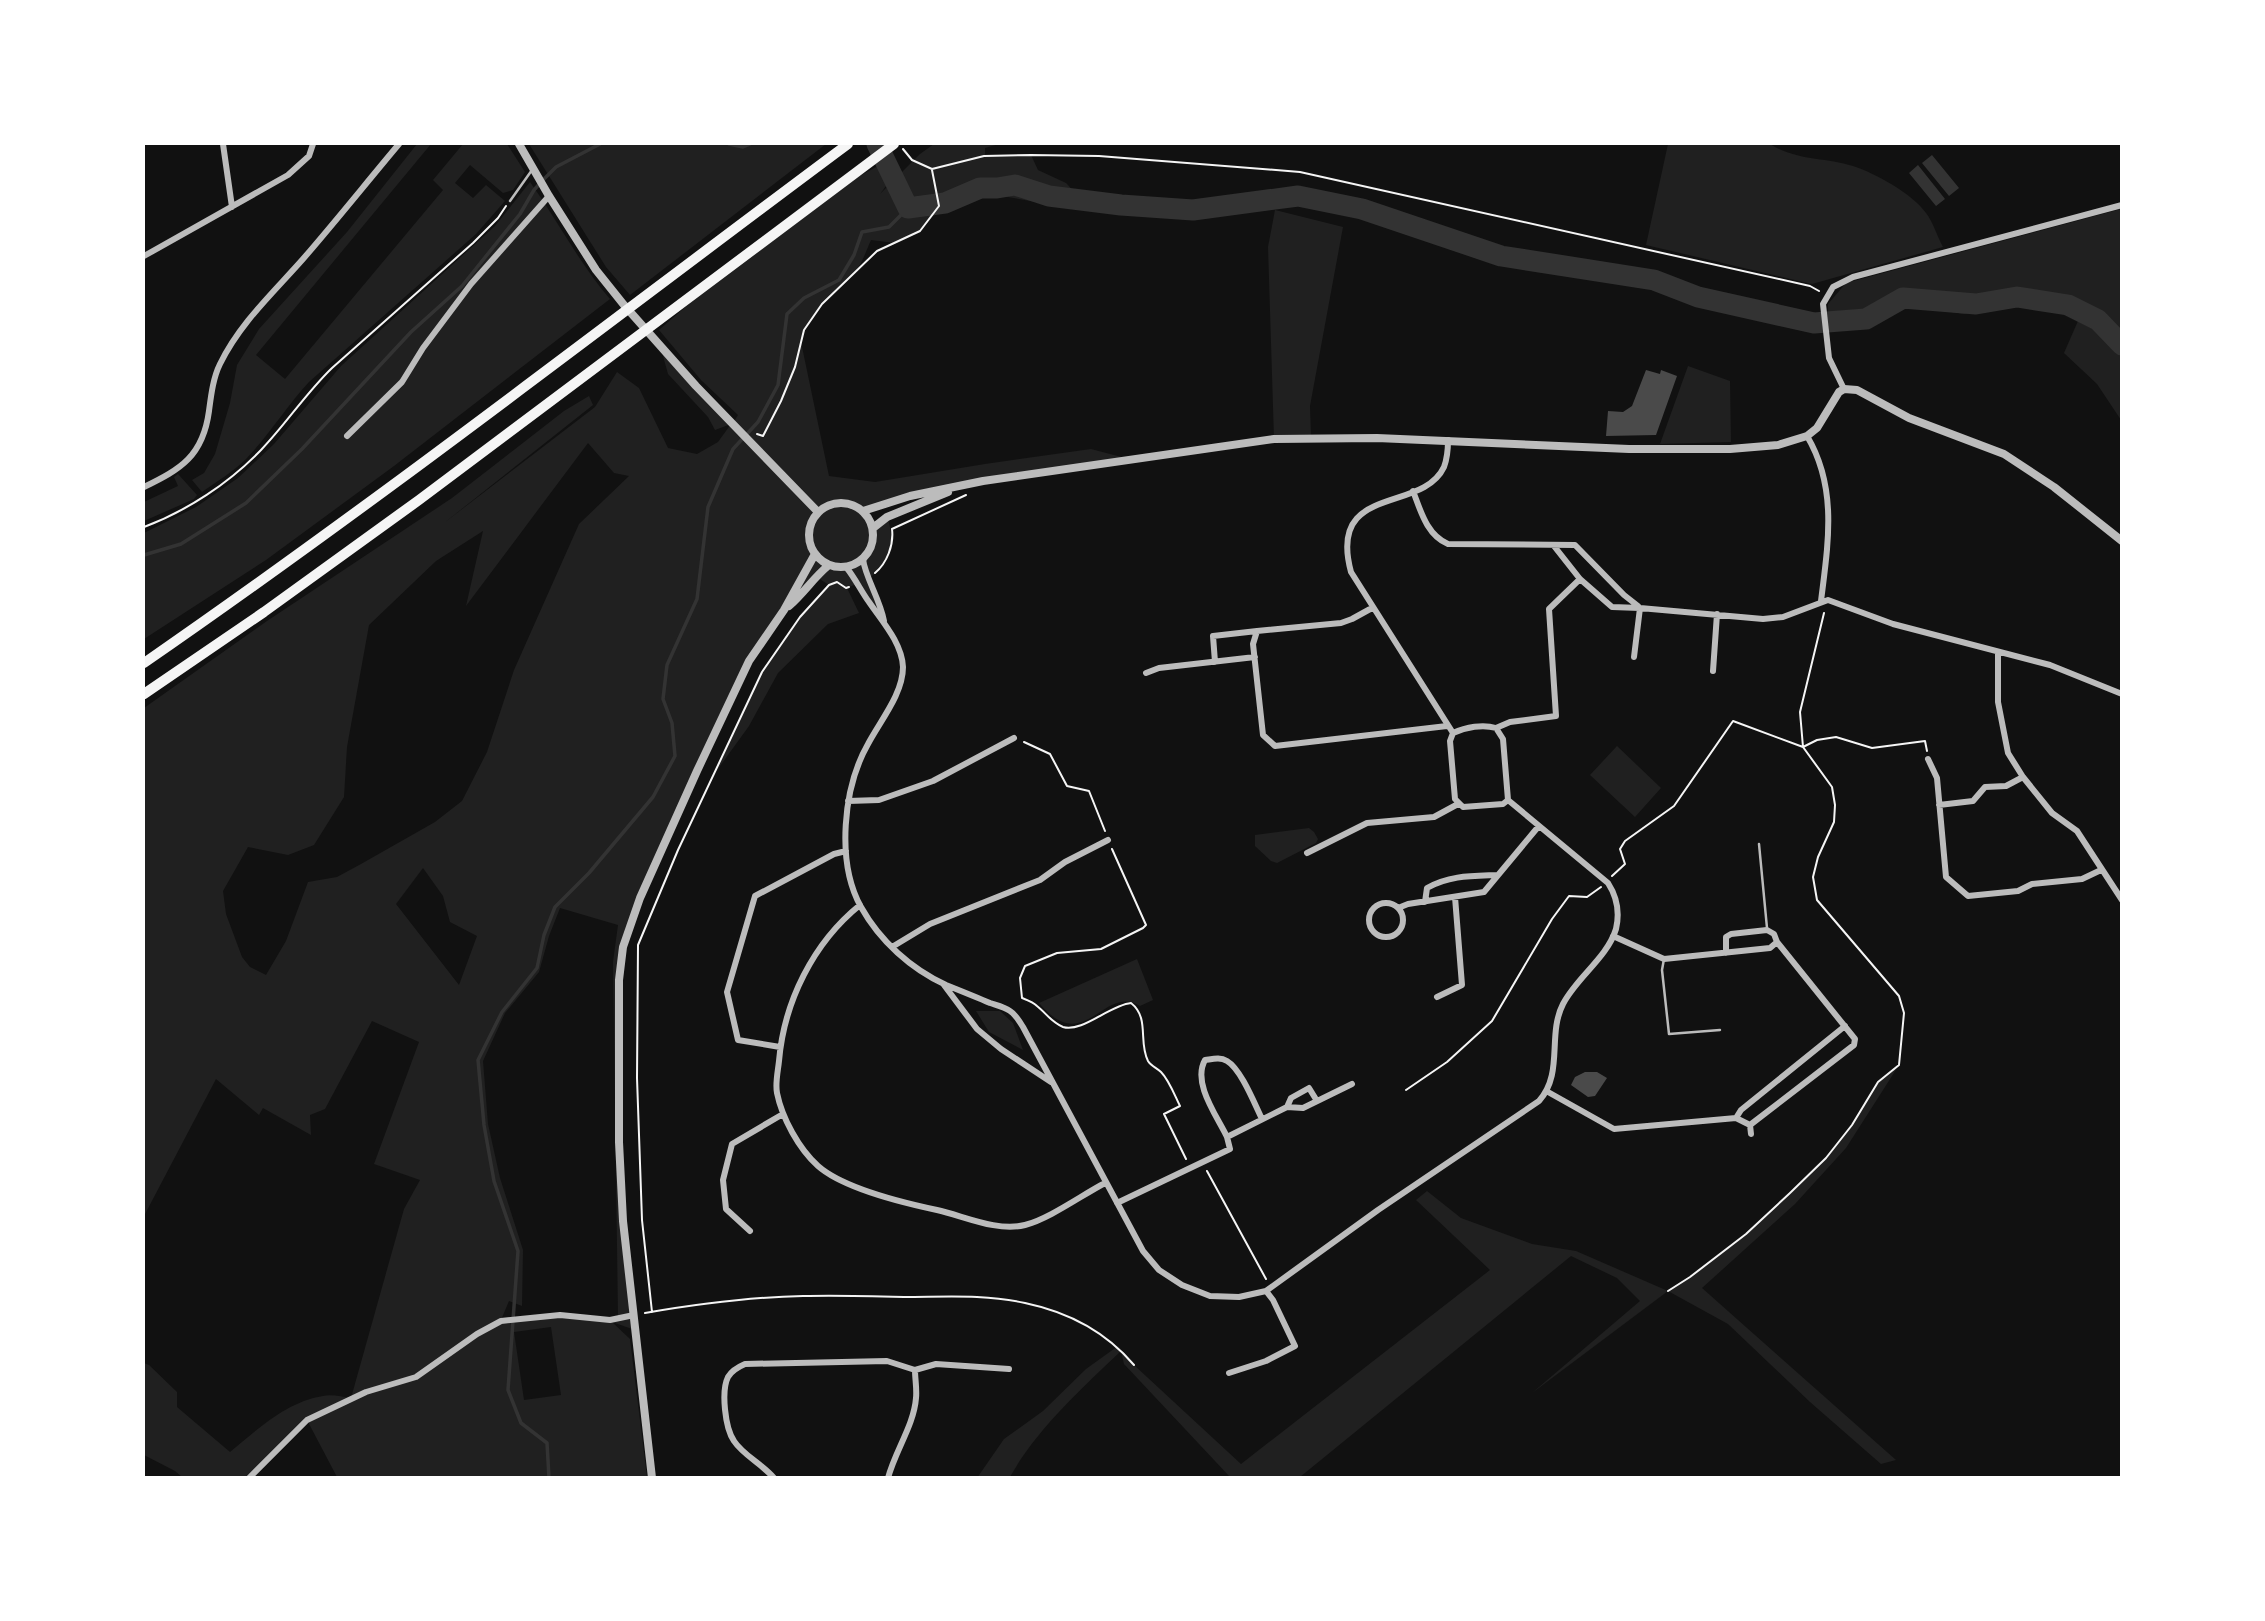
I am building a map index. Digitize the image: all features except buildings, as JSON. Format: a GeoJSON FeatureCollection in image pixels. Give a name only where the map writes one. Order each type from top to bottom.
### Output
{"type":"FeatureCollection","features":[{"type":"Feature","properties":{"kind":"highway"},"geometry":{"type":"LineString","coordinates":[[144,663],[250,590],[848,144]]}},
{"type":"Feature","properties":{"kind":"highway"},"geometry":{"type":"LineString","coordinates":[[144,694],[264,612],[419,500],[897,144]]}},
{"type":"Feature","properties":{"kind":"street"},"geometry":{"type":"LineString","coordinates":[[223,144],[232,207]]}},
{"type":"Feature","properties":{"kind":"street"},"geometry":{"type":"LineString","coordinates":[[144,256],[288,175],[309,156],[313,144]]}},
{"type":"Feature","properties":{"kind":"street"},"geometry":{"type":"LineString","coordinates":[[144,487],[186,464],[198,448],[206,431],[217,371],[235,337],[253,313],[350,205],[399,144]]}},
{"type":"Feature","properties":{"kind":"street"},"geometry":{"type":"LineString","coordinates":[[519,144],[596,270],[624,305],[818,512]]}},
{"type":"Feature","properties":{"kind":"street"},"geometry":{"type":"LineString","coordinates":[[347,436],[402,382],[423,348],[471,284],[549,196]]}},
{"type":"Feature","properties":{"kind":"street"},"geometry":{"type":"LineString","coordinates":[[1844,389],[1829,358],[1826,345],[1823,304],[1833,287],[1853,277],[2122,205]]}},
{"type":"Feature","properties":{"kind":"street"},"geometry":{"type":"LineString","coordinates":[[863,511],[910,496],[967,484],[1274,439],[1448,440],[1610,448],[1730,449],[1778,445],[1807,436],[1817,428],[1835,397],[1844,389],[1857,390],[1909,418],[2004,454],[2054,487],[2122,541]]}},
{"type":"Feature","properties":{"kind":"street"},"geometry":{"type":"LineString","coordinates":[[1807,436],[1822,468],[1830,506],[1821,601]]}},
{"type":"Feature","properties":{"kind":"street"},"geometry":{"type":"LineString","coordinates":[[1448,440],[1447,457],[1439,475],[1432,482],[1363,512],[1349,531],[1347,557],[1351,572],[1372,608],[1453,733]]}},
{"type":"Feature","properties":{"kind":"street"},"geometry":{"type":"LineString","coordinates":[[873,528],[887,517],[967,484]]}},
{"type":"Feature","properties":{"kind":"street"},"geometry":{"type":"LineString","coordinates":[[1413,491],[1435,538],[1448,544],[1576,545],[1640,608]]}},
{"type":"Feature","properties":{"kind":"street"},"geometry":{"type":"LineString","coordinates":[[837,503],[848,503],[863,511],[873,528],[873,539],[870,550],[863,559],[846,567],[829,565],[815,554],[809,539],[809,527],[818,512],[837,503]]}},
{"type":"Feature","properties":{"kind":"street"},"geometry":{"type":"LineString","coordinates":[[1554,546],[1580,579],[1612,607],[1763,619],[1783,617],[1821,601],[1838,602],[1893,624],[2050,665],[2122,694]]}},
{"type":"Feature","properties":{"kind":"street"},"geometry":{"type":"LineString","coordinates":[[652,1478],[623,1221],[619,1142],[619,980],[623,947],[640,898],[749,662],[784,610],[815,554]]}},
{"type":"Feature","properties":{"kind":"street"},"geometry":{"type":"LineString","coordinates":[[863,559],[885,623]]}},
{"type":"Feature","properties":{"kind":"street"},"geometry":{"type":"LineString","coordinates":[[784,610],[829,565]]}},
{"type":"Feature","properties":{"kind":"street"},"geometry":{"type":"LineString","coordinates":[[846,567],[885,623],[900,652],[903,666],[892,702],[866,747],[848,802],[845,824],[846,851],[860,905],[875,928],[911,963],[943,983],[1010,1011],[1023,1027],[1143,1251],[1158,1270],[1182,1286],[1210,1296],[1239,1297],[1266,1291],[1378,1210],[1539,1101],[1548,1092],[1553,1078],[1558,1017],[1563,1003],[1613,936],[1618,906],[1608,883],[1508,800],[1503,739],[1496,728]]}},
{"type":"Feature","properties":{"kind":"street"},"geometry":{"type":"LineString","coordinates":[[1508,800],[1503,804],[1463,807],[1458,804],[1455,799],[1450,741],[1453,733],[1462,729],[1489,726],[1496,728],[1510,722],[1556,716],[1549,609],[1580,579]]}},
{"type":"Feature","properties":{"kind":"street"},"geometry":{"type":"LineString","coordinates":[[1215,662],[1213,636],[1341,623],[1372,608]]}},
{"type":"Feature","properties":{"kind":"street"},"geometry":{"type":"LineString","coordinates":[[1634,657],[1640,608]]}},
{"type":"Feature","properties":{"kind":"street"},"geometry":{"type":"LineString","coordinates":[[1713,671],[1717,614]]}},
{"type":"Feature","properties":{"kind":"street"},"geometry":{"type":"LineString","coordinates":[[1256,631],[1253,644],[1263,735],[1275,746],[1447,726]]}},
{"type":"Feature","properties":{"kind":"street"},"geometry":{"type":"LineString","coordinates":[[1998,652],[1998,702],[2008,753],[2052,813],[2077,831],[2121,897]]}},
{"type":"Feature","properties":{"kind":"street"},"geometry":{"type":"LineString","coordinates":[[1146,673],[1159,668],[1255,657]]}},
{"type":"Feature","properties":{"kind":"street"},"geometry":{"type":"LineString","coordinates":[[848,802],[880,800],[933,781],[1014,738]]}},
{"type":"Feature","properties":{"kind":"street"},"geometry":{"type":"LineString","coordinates":[[1928,759],[1937,778],[1946,877],[1968,896],[2018,891],[2032,884],[2082,879],[2101,870]]}},
{"type":"Feature","properties":{"kind":"street"},"geometry":{"type":"LineString","coordinates":[[1939,805],[1973,801],[1985,787],[2006,786],[2023,777]]}},
{"type":"Feature","properties":{"kind":"street"},"geometry":{"type":"LineString","coordinates":[[1307,853],[1367,823],[1434,817],[1458,804]]}},
{"type":"Feature","properties":{"kind":"street"},"geometry":{"type":"LineString","coordinates":[[1398,908],[1403,923],[1398,932],[1384,938],[1374,934],[1368,920],[1372,910],[1385,903],[1398,908],[1408,904],[1484,892],[1538,827]]}},
{"type":"Feature","properties":{"kind":"street"},"geometry":{"type":"LineString","coordinates":[[892,947],[930,924],[1040,880],[1065,862],[1108,840]]}},
{"type":"Feature","properties":{"kind":"street"},"geometry":{"type":"LineString","coordinates":[[780,1046],[738,1040],[727,992],[755,896],[846,851]]}},
{"type":"Feature","properties":{"kind":"street"},"geometry":{"type":"LineString","coordinates":[[1425,902],[1427,888],[1442,880],[1499,875]]}},
{"type":"Feature","properties":{"kind":"street"},"geometry":{"type":"LineString","coordinates":[[1437,998],[1462,985],[1455,897]]}},
{"type":"Feature","properties":{"kind":"street"},"geometry":{"type":"LineString","coordinates":[[860,905],[818,951],[800,981],[787,1015],[780,1046],[776,1091],[783,1114],[792,1132],[818,1167],[852,1186],[999,1226],[1026,1225],[1105,1182]]}},
{"type":"Feature","properties":{"kind":"street"},"geometry":{"type":"LineString","coordinates":[[1726,953],[1726,937],[1731,934],[1767,930],[1774,934],[1777,942],[1855,1039],[1854,1045],[1750,1125]]}},
{"type":"Feature","properties":{"kind":"street"},"geometry":{"type":"LineString","coordinates":[[1613,936],[1664,959],[1770,948],[1777,942]]}},
{"type":"Feature","properties":{"kind":"street"},"geometry":{"type":"LineString","coordinates":[[943,983],[977,1029],[1000,1049],[1053,1083]]}},
{"type":"Feature","properties":{"kind":"street"},"geometry":{"type":"LineString","coordinates":[[1736,1118],[1741,1110],[1845,1026]]}},
{"type":"Feature","properties":{"kind":"street"},"geometry":{"type":"LineString","coordinates":[[1117,1203],[1230,1149],[1201,1080],[1205,1060],[1216,1058],[1228,1062],[1241,1078],[1262,1119]]}},
{"type":"Feature","properties":{"kind":"street"},"geometry":{"type":"LineString","coordinates":[[1227,1137],[1287,1107],[1303,1108],[1352,1084]]}},
{"type":"Feature","properties":{"kind":"street"},"geometry":{"type":"LineString","coordinates":[[1287,1107],[1291,1098],[1309,1088],[1317,1101]]}},
{"type":"Feature","properties":{"kind":"street"},"geometry":{"type":"LineString","coordinates":[[1548,1092],[1614,1129],[1736,1118],[1750,1125]]}},
{"type":"Feature","properties":{"kind":"street"},"geometry":{"type":"LineString","coordinates":[[750,1231],[726,1209],[723,1180],[733,1144],[783,1114]]}},
{"type":"Feature","properties":{"kind":"street"},"geometry":{"type":"LineString","coordinates":[[1750,1125],[1751,1134]]}},
{"type":"Feature","properties":{"kind":"street"},"geometry":{"type":"LineString","coordinates":[[1228,1373],[1266,1361],[1295,1346],[1266,1291]]}},
{"type":"Feature","properties":{"kind":"street"},"geometry":{"type":"LineString","coordinates":[[249,1478],[307,1420],[366,1392],[416,1377],[477,1334],[501,1321],[560,1315],[610,1320],[634,1315]]}},
{"type":"Feature","properties":{"kind":"street"},"geometry":{"type":"LineString","coordinates":[[774,1478],[735,1443],[729,1432],[726,1421],[726,1384],[736,1368],[745,1364],[887,1361],[915,1370],[936,1364],[1009,1369]]}},
{"type":"Feature","properties":{"kind":"street"},"geometry":{"type":"LineString","coordinates":[[888,1478],[913,1414],[916,1398],[915,1370]]}},
{"type":"Feature","properties":{"kind":"lane"},"geometry":{"type":"LineString","coordinates":[[510,201],[533,169]]}},
{"type":"Feature","properties":{"kind":"lane"},"geometry":{"type":"LineString","coordinates":[[1759,844],[1767,930]]}},
{"type":"Feature","properties":{"kind":"lane"},"geometry":{"type":"LineString","coordinates":[[1664,959],[1662,970],[1669,1034],[1720,1030]]}},
{"type":"Feature","properties":{"kind":"path"},"geometry":{"type":"LineString","coordinates":[[897,144],[912,160],[932,169],[984,156],[1031,155],[1113,157],[1300,172],[1810,286],[1826,295]]}},
{"type":"Feature","properties":{"kind":"path"},"geometry":{"type":"LineString","coordinates":[[763,436],[795,367],[804,330],[822,304],[877,251],[920,232],[933,216],[939,206],[932,169]]}},
{"type":"Feature","properties":{"kind":"path"},"geometry":{"type":"LineString","coordinates":[[144,527],[202,498],[241,468],[281,428],[318,381],[472,243],[498,218],[510,201]]}},
{"type":"Feature","properties":{"kind":"path"},"geometry":{"type":"LineString","coordinates":[[869,577],[878,572],[891,550],[892,529],[972,492]]}},
{"type":"Feature","properties":{"kind":"path"},"geometry":{"type":"LineString","coordinates":[[859,583],[846,588],[837,582],[829,585],[800,617],[762,672],[678,850],[638,945],[642,1207],[652,1312],[743,1300],[802,1296],[989,1297],[1026,1303],[1062,1314],[1091,1328],[1118,1346],[1134,1365]]}},
{"type":"Feature","properties":{"kind":"path"},"geometry":{"type":"LineString","coordinates":[[1802,747],[1800,712],[1824,614],[1821,601]]}},
{"type":"Feature","properties":{"kind":"path"},"geometry":{"type":"LineString","coordinates":[[1406,1090],[1447,1062],[1492,1021],[1569,896],[1587,897],[1608,883],[1625,864],[1620,849],[1625,841],[1674,806],[1733,721],[1802,747],[1832,787],[1835,805],[1834,822],[1818,857],[1813,877],[1817,900],[1899,996],[1904,1013],[1899,1065],[1878,1082],[1852,1125],[1826,1158],[1799,1185],[1746,1234],[1690,1278],[1668,1291]]}},
{"type":"Feature","properties":{"kind":"path"},"geometry":{"type":"LineString","coordinates":[[1802,747],[1817,740],[1836,737],[1872,748],[1925,741],[1928,759]]}},
{"type":"Feature","properties":{"kind":"path"},"geometry":{"type":"LineString","coordinates":[[1014,738],[1050,754],[1067,786],[1089,791],[1146,925],[1101,949],[1056,953],[1025,966],[1020,978],[1022,998],[1036,1004],[1051,1021],[1066,1028],[1077,1027],[1121,1004],[1131,1003],[1138,1009],[1144,1028],[1144,1049],[1149,1063],[1162,1073],[1181,1106],[1164,1114],[1190,1169]]}},
{"type":"Feature","properties":{"kind":"path"},"geometry":{"type":"LineString","coordinates":[[1203,1163],[1266,1278],[1266,1291]]}},
{"type":"Feature","properties":{"kind":"shaded area"},"geometry":{"type":"Polygon","coordinates":[[[417,144],[431,144],[256,355],[285,379],[443,190],[433,180],[463,144],[507,144],[525,172],[513,190],[503,193],[470,165],[455,183],[473,198],[486,185],[505,201],[476,234],[309,382],[246,459],[202,492],[192,480],[204,473],[215,454],[230,403],[237,365],[259,329],[347,232],[417,144]]]}},
{"type":"Feature","properties":{"kind":"shaded area"},"geometry":{"type":"Polygon","coordinates":[[[529,144],[826,144],[630,295],[606,267],[529,144]]]}},
{"type":"Feature","properties":{"kind":"shaded area"},"geometry":{"type":"Polygon","coordinates":[[[934,144],[999,144],[985,148],[985,156],[1031,155],[1038,170],[1066,183],[1082,200],[1075,209],[986,193],[933,216],[920,231],[895,243],[871,240],[857,269],[810,320],[801,342],[829,476],[875,482],[1091,449],[1133,460],[983,481],[864,512],[873,528],[887,517],[890,526],[891,543],[887,559],[869,578],[885,623],[859,583],[847,588],[859,613],[828,624],[778,673],[749,726],[715,773],[762,672],[800,617],[829,585],[815,576],[784,610],[749,661],[697,771],[623,947],[619,1142],[635,1330],[612,1322],[630,1339],[647,1477],[337,1477],[307,1420],[249,1477],[182,1477],[144,1455],[144,1363],[177,1392],[177,1407],[230,1452],[273,1418],[297,1404],[326,1395],[351,1398],[404,1209],[420,1180],[374,1164],[419,1042],[372,1021],[325,1109],[310,1115],[311,1135],[263,1108],[259,1115],[216,1079],[144,1216],[144,708],[267,621],[452,498],[564,411],[589,396],[593,405],[444,523],[595,407],[617,372],[639,388],[668,448],[697,454],[718,442],[731,424],[715,430],[708,417],[668,374],[660,345],[733,423],[738,415],[701,380],[659,330],[756,245],[826,194],[878,166],[893,177],[880,194],[920,154],[934,144]],[[588,443],[466,606],[483,531],[436,561],[369,625],[347,747],[344,797],[314,845],[288,855],[248,847],[223,891],[226,914],[242,957],[250,967],[266,975],[286,941],[308,882],[337,877],[435,822],[462,801],[487,752],[514,670],[579,524],[629,476],[614,473],[588,443]],[[423,868],[396,904],[459,985],[477,936],[450,922],[443,896],[423,868]],[[560,908],[539,972],[505,1013],[483,1061],[488,1124],[500,1178],[523,1250],[522,1306],[509,1301],[501,1320],[560,1315],[610,1320],[618,1316],[613,962],[618,925],[560,908]],[[551,1327],[514,1332],[524,1400],[561,1395],[551,1327]]]}},
{"type":"Feature","properties":{"kind":"shaded area"},"geometry":{"type":"Polygon","coordinates":[[[1668,144],[1770,144],[1801,156],[1862,169],[1893,185],[1920,206],[1931,221],[1943,247],[1812,284],[1646,245],[1668,144]]]}},
{"type":"Feature","properties":{"kind":"shaded area"},"geometry":{"type":"Polygon","coordinates":[[[1932,155],[1959,188],[1949,196],[1922,163],[1932,155]]]}},
{"type":"Feature","properties":{"kind":"shaded area"},"geometry":{"type":"Polygon","coordinates":[[[1918,165],[1945,199],[1936,206],[1909,173],[1918,165]]]}},
{"type":"Feature","properties":{"kind":"shaded area"},"geometry":{"type":"Polygon","coordinates":[[[530,182],[588,271],[610,299],[394,466],[266,560],[144,639],[144,533],[196,507],[238,478],[274,444],[341,366],[495,226],[530,182]]]}},
{"type":"Feature","properties":{"kind":"shaded area"},"geometry":{"type":"Polygon","coordinates":[[[2121,209],[2121,420],[2097,384],[2064,353],[2078,321],[2068,306],[2003,303],[1964,314],[1890,303],[1844,321],[1828,320],[1828,304],[1846,283],[2121,209]]]}},
{"type":"Feature","properties":{"kind":"shaded area"},"geometry":{"type":"Polygon","coordinates":[[[1275,210],[1343,227],[1310,406],[1311,437],[1274,439],[1268,247],[1275,210]]]}},
{"type":"Feature","properties":{"kind":"shaded area"},"geometry":{"type":"Polygon","coordinates":[[[1688,366],[1730,381],[1731,442],[1660,444],[1688,366]]]}},
{"type":"Feature","properties":{"kind":"shaded area"},"geometry":{"type":"Polygon","coordinates":[[[178,474],[197,495],[194,499],[144,521],[144,502],[178,486],[174,477],[178,474]]]}},
{"type":"Feature","properties":{"kind":"shaded area"},"geometry":{"type":"Polygon","coordinates":[[[1617,746],[1661,788],[1635,817],[1590,775],[1617,746]]]}},
{"type":"Feature","properties":{"kind":"shaded area"},"geometry":{"type":"Polygon","coordinates":[[[1309,828],[1318,839],[1316,843],[1277,863],[1255,846],[1255,835],[1309,828]]]}},
{"type":"Feature","properties":{"kind":"shaded area"},"geometry":{"type":"Polygon","coordinates":[[[1137,959],[1153,1000],[1140,1006],[1127,1002],[1115,1004],[1081,1022],[1069,1023],[1055,1018],[1039,1003],[1137,959]]]}},
{"type":"Feature","properties":{"kind":"shaded area"},"geometry":{"type":"Polygon","coordinates":[[[976,1011],[1000,1011],[1013,1023],[1023,1050],[989,1032],[976,1011]]]}},
{"type":"Feature","properties":{"kind":"shaded area"},"geometry":{"type":"Polygon","coordinates":[[[1899,1065],[1846,1148],[1795,1204],[1702,1288],[1896,1460],[1881,1464],[1810,1402],[1728,1324],[1668,1291],[1746,1234],[1826,1158],[1852,1124],[1878,1082],[1899,1065]]]}},
{"type":"Feature","properties":{"kind":"shaded area"},"geometry":{"type":"Polygon","coordinates":[[[1427,1191],[1461,1218],[1532,1244],[1576,1251],[1668,1291],[1532,1393],[1640,1301],[1617,1278],[1571,1256],[1300,1477],[1230,1477],[1124,1364],[1121,1351],[1046,1426],[1010,1477],[977,1478],[1004,1439],[1043,1411],[1086,1369],[1118,1346],[1134,1365],[1241,1464],[1490,1270],[1416,1200],[1427,1191]]]}},
{"type":"Feature","properties":{"kind":"waterway"},"geometry":{"type":"LineString","coordinates":[[144,555],[181,544],[246,503],[302,449],[411,332],[462,286],[520,214],[542,181],[556,167],[600,144]]}},
{"type":"Feature","properties":{"kind":"waterway"},"geometry":{"type":"LineString","coordinates":[[729,144],[743,147],[750,144]]}},
{"type":"Feature","properties":{"kind":"waterway"},"geometry":{"type":"LineString","coordinates":[[877,144],[908,208],[945,203],[980,188],[1015,185],[1049,196],[1193,210],[1298,196],[1362,209],[1501,256],[1654,280],[1698,297],[1814,323],[1866,319],[1903,298],[1976,304],[2017,297],[2068,305],[2098,320],[2122,345]]}},
{"type":"Feature","properties":{"kind":"waterway"},"geometry":{"type":"LineString","coordinates":[[549,1478],[547,1443],[521,1423],[508,1390],[518,1251],[494,1181],[484,1125],[478,1060],[502,1012],[537,968],[544,935],[555,907],[589,873],[653,797],[675,756],[672,723],[663,699],[667,665],[697,599],[708,507],[733,449],[758,422],[778,385],[787,314],[804,298],[839,280],[854,255],[862,232],[889,227],[908,208]]}}]}
